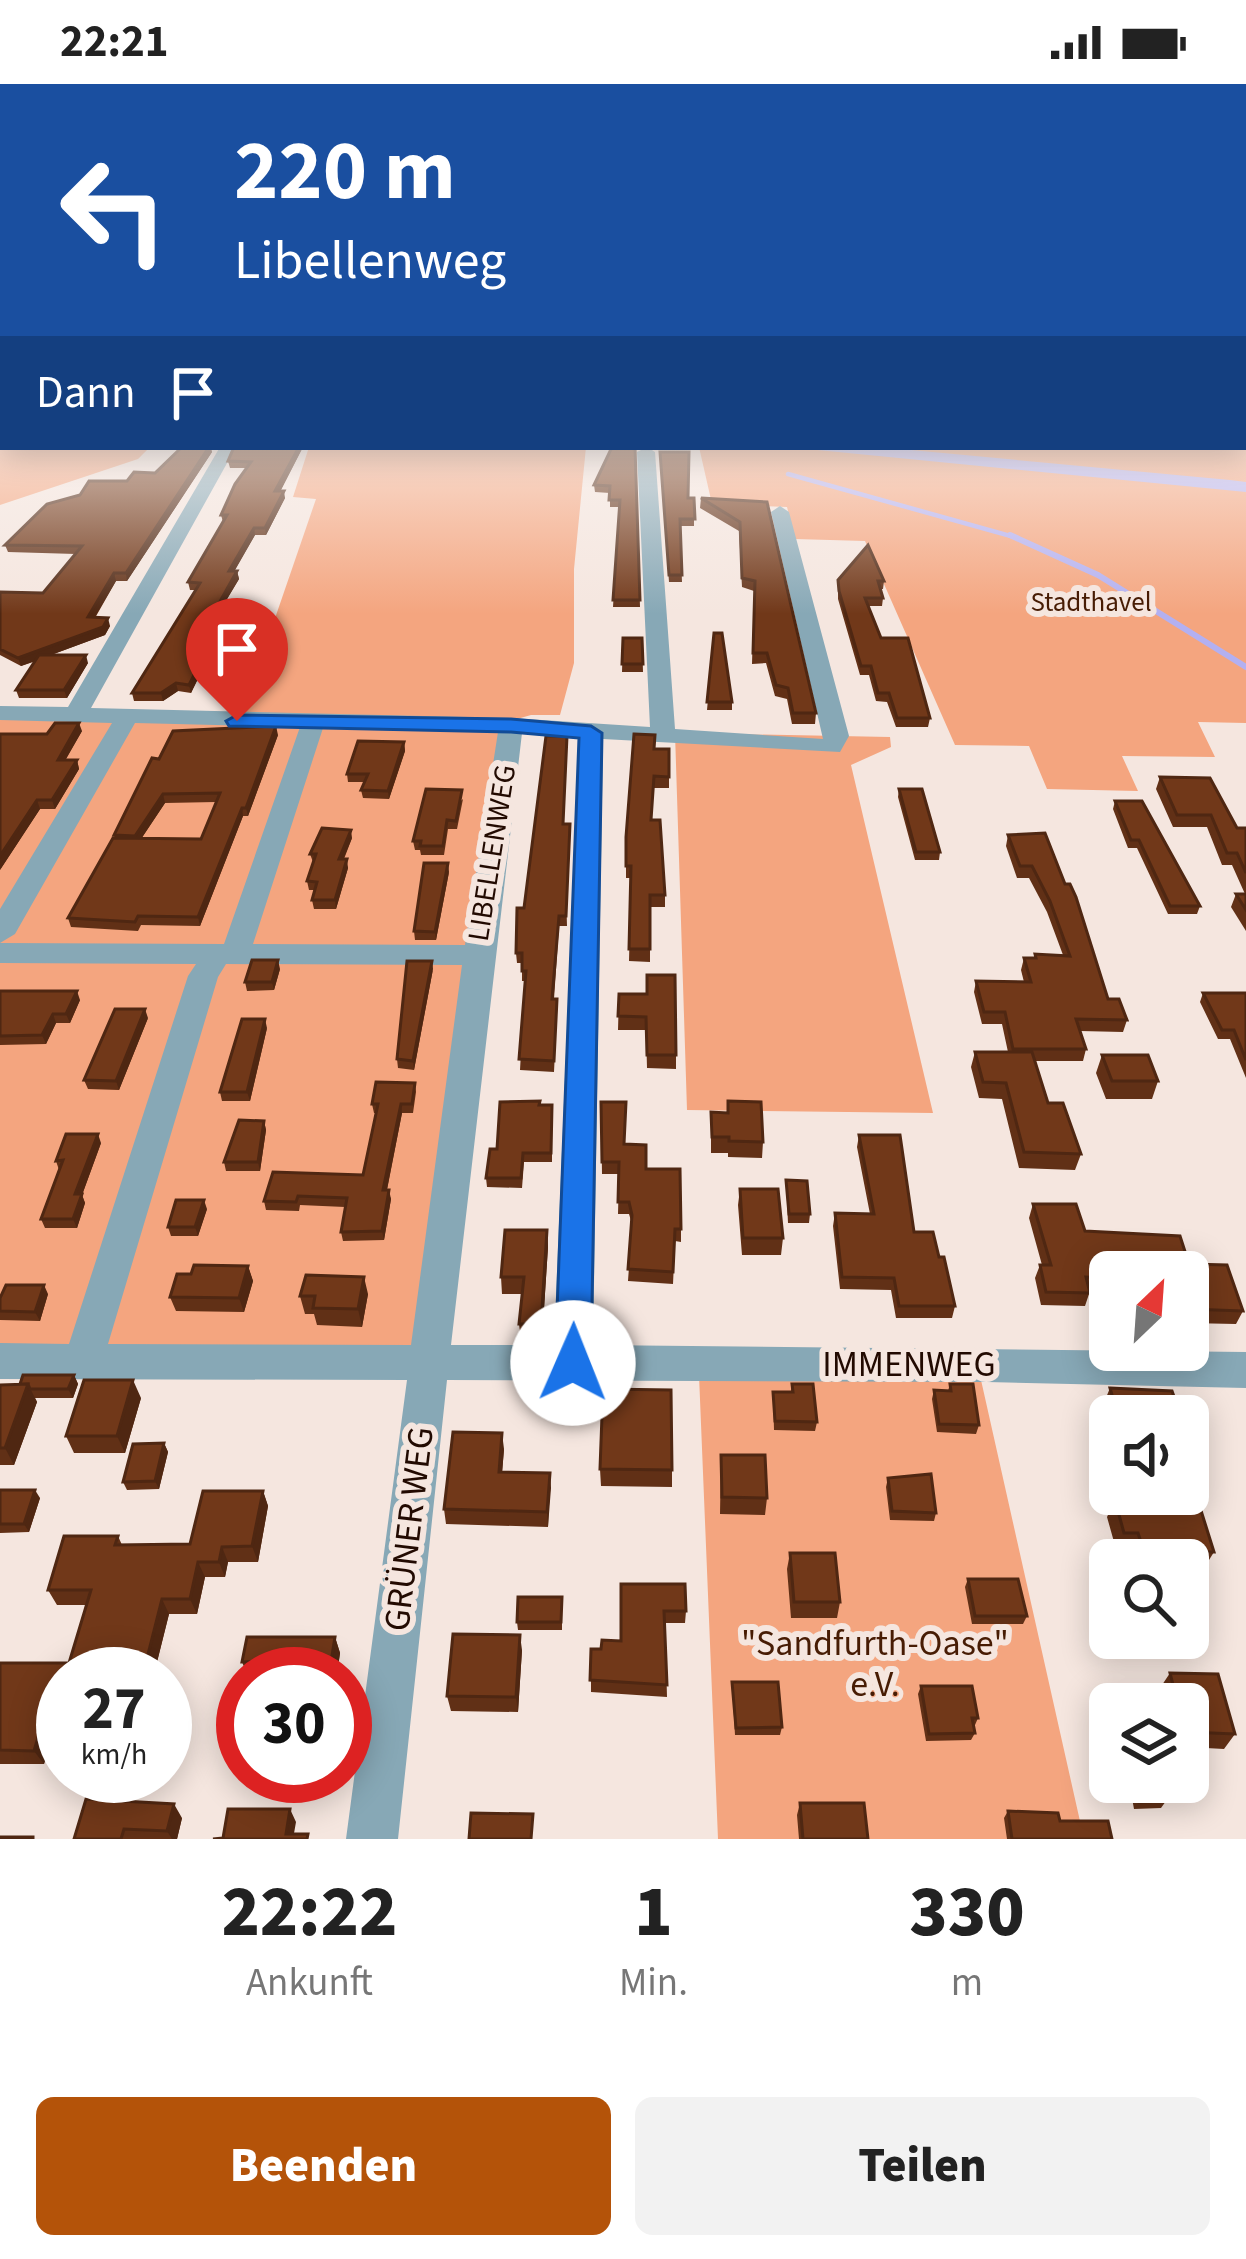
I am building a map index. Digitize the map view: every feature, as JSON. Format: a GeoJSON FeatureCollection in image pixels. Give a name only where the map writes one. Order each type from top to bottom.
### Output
{"type":"FeatureCollection","features":[{"type":"Feature","properties":{"kind":"street"},"geometry":{"type":"LineString","coordinates":[[75,716],[226,450]]}},
{"type":"Feature","properties":{"kind":"street"},"geometry":{"type":"LineString","coordinates":[[646,452],[663,736]]}},
{"type":"Feature","properties":{"kind":"street","name":"LIBELLENWEG"},"geometry":{"type":"LineString","coordinates":[[0,713],[511,725],[832,747],[837,736],[780,512]]}},
{"type":"Feature","properties":{"kind":"street"},"geometry":{"type":"LineString","coordinates":[[0,934],[128,717]]}},
{"type":"Feature","properties":{"kind":"street"},"geometry":{"type":"LineString","coordinates":[[83,1361],[203,976],[226,955],[314,723]]}},
{"type":"Feature","properties":{"kind":"street","name":"LIBELLENWEG"},"geometry":{"type":"LineString","coordinates":[[0,953],[478,955],[511,725]]}},
{"type":"Feature","properties":{"kind":"street"},"geometry":{"type":"LineString","coordinates":[[573,1363],[591,733]]}},
{"type":"Feature","properties":{"kind":"street"},"geometry":{"type":"LineString","coordinates":[[428,1362],[478,955]]}},
{"type":"Feature","properties":{"kind":"street","name":"IMMENWEG"},"geometry":{"type":"LineString","coordinates":[[0,1361],[987,1364],[1246,1370]]}},
{"type":"Feature","properties":{"kind":"street","name":"GRÜNER WEG"},"geometry":{"type":"LineString","coordinates":[[372,1839],[428,1362]]}},
{"type":"Feature","properties":{"kind":"green space"},"geometry":{"type":"Polygon","coordinates":[[[0,450],[147,450],[138,459],[0,505],[0,450]]]}},
{"type":"Feature","properties":{"kind":"green space"},"geometry":{"type":"Polygon","coordinates":[[[308,450],[586,450],[574,569],[574,663],[560,715],[510,721],[232,717],[272,627],[316,499],[293,497],[308,450]]]}},
{"type":"Feature","properties":{"kind":"green space","name":"Stadthavel"},"geometry":{"type":"Polygon","coordinates":[[[700,450],[1246,450],[1246,723],[1198,722],[1215,757],[1122,756],[1138,791],[1047,789],[1029,746],[955,745],[865,541],[795,539],[787,507],[712,504],[700,450]]]}},
{"type":"Feature","properties":{"kind":"green space"},"geometry":{"type":"Polygon","coordinates":[[[0,716],[503,730],[412,1348],[0,1348],[0,716]]]}},
{"type":"Feature","properties":{"kind":"green space"},"geometry":{"type":"Polygon","coordinates":[[[675,733],[890,737],[891,747],[851,765],[933,1113],[687,1110],[675,733]]]}},
{"type":"Feature","properties":{"kind":"green space","name":"\"Sandfurth-Oase\" e.V."},"geometry":{"type":"Polygon","coordinates":[[[699,1375],[981,1380],[1084,1839],[718,1839],[699,1375]]]}},
{"type":"Feature","properties":{"kind":"water"},"geometry":{"type":"Polygon","coordinates":[[[818,450],[911,450],[1230,480],[1246,482],[1246,492],[818,450]]]}},
{"type":"Feature","properties":{"kind":"building"},"geometry":{"type":"Polygon","coordinates":[[[179,450],[207,450],[126,573],[114,573],[88,617],[108,618],[103,627],[18,658],[0,649],[0,592],[43,593],[82,546],[5,545],[47,504],[80,495],[89,481],[127,481],[134,472],[155,473],[179,450]]]}},
{"type":"Feature","properties":{"kind":"building"},"geometry":{"type":"Polygon","coordinates":[[[233,450],[297,450],[275,491],[284,491],[265,528],[254,528],[229,571],[237,571],[218,605],[228,608],[189,685],[176,683],[161,693],[132,693],[200,583],[188,582],[227,515],[221,515],[235,484],[251,462],[228,461],[233,450]]]}},
{"type":"Feature","properties":{"kind":"building"},"geometry":{"type":"Polygon","coordinates":[[[611,450],[635,450],[640,600],[613,600],[620,500],[609,500],[610,486],[594,485],[611,450]]]}},
{"type":"Feature","properties":{"kind":"building"},"geometry":{"type":"Polygon","coordinates":[[[660,452],[689,452],[688,498],[694,498],[695,519],[680,519],[682,575],[669,575],[660,452]]]}},
{"type":"Feature","properties":{"kind":"building"},"geometry":{"type":"Polygon","coordinates":[[[701,498],[767,502],[816,713],[793,713],[788,688],[776,685],[767,653],[753,653],[755,581],[742,578],[740,522],[701,498]]]}},
{"type":"Feature","properties":{"kind":"building"},"geometry":{"type":"Polygon","coordinates":[[[868,545],[884,581],[878,581],[883,598],[865,598],[881,638],[908,638],[930,718],[897,718],[889,693],[878,693],[871,666],[861,666],[838,580],[868,545]]]}},
{"type":"Feature","properties":{"kind":"building"},"geometry":{"type":"Polygon","coordinates":[[[714,633],[722,633],[732,702],[707,702],[714,633]]]}},
{"type":"Feature","properties":{"kind":"building"},"geometry":{"type":"Polygon","coordinates":[[[623,638],[642,638],[643,664],[622,664],[623,638]]]}},
{"type":"Feature","properties":{"kind":"building"},"geometry":{"type":"Polygon","coordinates":[[[39,655],[86,655],[64,690],[16,690],[39,655]]]}},
{"type":"Feature","properties":{"kind":"building"},"geometry":{"type":"Polygon","coordinates":[[[55,723],[79,723],[58,760],[77,760],[52,800],[37,800],[0,856],[0,734],[47,734],[55,723]]]}},
{"type":"Feature","properties":{"kind":"building"},"geometry":{"type":"Polygon","coordinates":[[[276,726],[198,917],[138,916],[135,922],[68,918],[113,838],[201,839],[220,793],[163,794],[135,836],[114,835],[152,758],[159,759],[173,731],[276,726]]]}},
{"type":"Feature","properties":{"kind":"building"},"geometry":{"type":"Polygon","coordinates":[[[634,734],[655,735],[654,749],[669,749],[669,777],[654,776],[651,820],[660,820],[665,895],[650,895],[650,949],[629,949],[631,866],[626,866],[626,837],[634,734]]]}},
{"type":"Feature","properties":{"kind":"building"},"geometry":{"type":"Polygon","coordinates":[[[546,736],[567,736],[563,824],[570,824],[566,916],[559,916],[552,999],[557,999],[554,1061],[519,1059],[526,971],[522,971],[522,953],[516,953],[517,908],[524,908],[546,736]]]}},
{"type":"Feature","properties":{"kind":"building"},"geometry":{"type":"Polygon","coordinates":[[[358,741],[404,742],[388,791],[361,790],[368,774],[347,774],[358,741]]]}},
{"type":"Feature","properties":{"kind":"building"},"geometry":{"type":"Polygon","coordinates":[[[1160,777],[1210,778],[1237,828],[1246,828],[1246,873],[1237,853],[1227,853],[1211,815],[1177,815],[1160,777]]]}},
{"type":"Feature","properties":{"kind":"building"},"geometry":{"type":"Polygon","coordinates":[[[426,789],[462,790],[456,821],[447,820],[443,846],[420,846],[421,841],[413,841],[426,789]]]}},
{"type":"Feature","properties":{"kind":"building"},"geometry":{"type":"Polygon","coordinates":[[[899,789],[922,789],[940,852],[916,852],[899,789]]]}},
{"type":"Feature","properties":{"kind":"building"},"geometry":{"type":"Polygon","coordinates":[[[1115,801],[1142,801],[1200,906],[1170,906],[1139,840],[1131,840],[1115,801]]]}},
{"type":"Feature","properties":{"kind":"building"},"geometry":{"type":"Polygon","coordinates":[[[322,828],[351,830],[339,859],[347,859],[335,900],[312,900],[317,882],[307,881],[316,854],[310,854],[322,828]]]}},
{"type":"Feature","properties":{"kind":"building"},"geometry":{"type":"Polygon","coordinates":[[[1045,833],[1065,884],[1070,884],[1076,897],[1108,999],[1119,999],[1127,1020],[1076,1019],[1086,1049],[1013,1049],[1005,1012],[984,1012],[976,981],[1031,982],[1024,958],[1070,956],[1050,901],[1032,866],[1020,866],[1008,835],[1045,833]]]}},
{"type":"Feature","properties":{"kind":"building"},"geometry":{"type":"Polygon","coordinates":[[[424,863],[448,863],[435,932],[414,931],[424,863]]]}},
{"type":"Feature","properties":{"kind":"building"},"geometry":{"type":"Polygon","coordinates":[[[252,960],[278,960],[272,982],[245,982],[252,960]]]}},
{"type":"Feature","properties":{"kind":"building"},"geometry":{"type":"Polygon","coordinates":[[[407,961],[432,961],[413,1061],[397,1059],[407,961]]]}},
{"type":"Feature","properties":{"kind":"building"},"geometry":{"type":"Polygon","coordinates":[[[647,975],[675,975],[676,1055],[647,1055],[646,1017],[618,1016],[619,994],[647,994],[647,975]]]}},
{"type":"Feature","properties":{"kind":"building"},"geometry":{"type":"Polygon","coordinates":[[[0,991],[77,991],[66,1014],[53,1014],[42,1035],[0,1036],[0,991]]]}},
{"type":"Feature","properties":{"kind":"building"},"geometry":{"type":"Polygon","coordinates":[[[1203,993],[1246,993],[1246,1060],[1234,1030],[1222,1030],[1203,993]]]}},
{"type":"Feature","properties":{"kind":"building"},"geometry":{"type":"Polygon","coordinates":[[[115,1009],[145,1009],[116,1081],[84,1080],[115,1009]]]}},
{"type":"Feature","properties":{"kind":"building"},"geometry":{"type":"Polygon","coordinates":[[[242,1019],[265,1019],[247,1092],[220,1092],[242,1019]]]}},
{"type":"Feature","properties":{"kind":"building"},"geometry":{"type":"Polygon","coordinates":[[[975,1052],[1032,1052],[1048,1103],[1063,1103],[1081,1154],[1024,1152],[1006,1083],[983,1082],[975,1052]]]}},
{"type":"Feature","properties":{"kind":"building"},"geometry":{"type":"Polygon","coordinates":[[[1102,1055],[1148,1055],[1158,1081],[1112,1081],[1102,1055]]]}},
{"type":"Feature","properties":{"kind":"building"},"geometry":{"type":"Polygon","coordinates":[[[376,1082],[415,1083],[412,1104],[401,1104],[383,1190],[389,1190],[382,1231],[341,1232],[347,1198],[298,1196],[296,1202],[264,1201],[273,1172],[363,1175],[378,1104],[372,1104],[376,1082]]]}},
{"type":"Feature","properties":{"kind":"building"},"geometry":{"type":"Polygon","coordinates":[[[540,1101],[539,1105],[552,1105],[551,1153],[523,1153],[521,1178],[486,1178],[490,1149],[497,1149],[500,1102],[540,1101]]]}},
{"type":"Feature","properties":{"kind":"building"},"geometry":{"type":"Polygon","coordinates":[[[728,1101],[761,1102],[763,1142],[712,1137],[711,1112],[728,1113],[728,1101]]]}},
{"type":"Feature","properties":{"kind":"building"},"geometry":{"type":"Polygon","coordinates":[[[601,1102],[626,1102],[624,1144],[646,1145],[646,1169],[680,1169],[681,1229],[675,1229],[673,1272],[628,1269],[632,1215],[629,1202],[618,1202],[619,1162],[602,1162],[601,1102]]]}},
{"type":"Feature","properties":{"kind":"building"},"geometry":{"type":"Polygon","coordinates":[[[239,1120],[264,1121],[258,1162],[224,1162],[239,1120]]]}},
{"type":"Feature","properties":{"kind":"building"},"geometry":{"type":"Polygon","coordinates":[[[66,1134],[98,1134],[75,1194],[82,1194],[73,1219],[41,1219],[63,1160],[56,1161],[66,1134]]]}},
{"type":"Feature","properties":{"kind":"building"},"geometry":{"type":"Polygon","coordinates":[[[859,1135],[900,1135],[914,1232],[933,1232],[955,1306],[899,1306],[894,1278],[842,1277],[835,1213],[874,1214],[859,1135]]]}},
{"type":"Feature","properties":{"kind":"building"},"geometry":{"type":"Polygon","coordinates":[[[786,1180],[807,1181],[810,1214],[789,1214],[786,1180]]]}},
{"type":"Feature","properties":{"kind":"building"},"geometry":{"type":"Polygon","coordinates":[[[740,1189],[778,1189],[783,1238],[743,1238],[740,1189]]]}},
{"type":"Feature","properties":{"kind":"building"},"geometry":{"type":"Polygon","coordinates":[[[176,1200],[204,1200],[195,1227],[168,1227],[176,1200]]]}},
{"type":"Feature","properties":{"kind":"building"},"geometry":{"type":"Polygon","coordinates":[[[1033,1204],[1076,1204],[1085,1231],[1180,1236],[1185,1251],[1089,1251],[1089,1293],[1046,1292],[1040,1265],[1051,1265],[1033,1204]]]}},
{"type":"Feature","properties":{"kind":"building"},"geometry":{"type":"Polygon","coordinates":[[[505,1230],[547,1230],[541,1324],[519,1324],[524,1277],[501,1277],[505,1230]]]}},
{"type":"Feature","properties":{"kind":"building"},"geometry":{"type":"Polygon","coordinates":[[[194,1265],[248,1266],[239,1298],[170,1297],[177,1274],[191,1274],[194,1265]]]}},
{"type":"Feature","properties":{"kind":"building"},"geometry":{"type":"Polygon","coordinates":[[[1209,1265],[1227,1265],[1243,1311],[1209,1310],[1209,1265]]]}},
{"type":"Feature","properties":{"kind":"building"},"geometry":{"type":"Polygon","coordinates":[[[306,1275],[364,1277],[358,1309],[313,1308],[315,1296],[300,1296],[306,1275]]]}},
{"type":"Feature","properties":{"kind":"building"},"geometry":{"type":"Polygon","coordinates":[[[6,1285],[44,1285],[35,1312],[0,1311],[6,1285]]]}},
{"type":"Feature","properties":{"kind":"building"},"geometry":{"type":"Polygon","coordinates":[[[23,1375],[74,1375],[68,1389],[30,1389],[20,1384],[23,1375]]]}},
{"type":"Feature","properties":{"kind":"building"},"geometry":{"type":"Polygon","coordinates":[[[84,1380],[133,1380],[117,1436],[66,1436],[84,1380]]]}},
{"type":"Feature","properties":{"kind":"building"},"geometry":{"type":"Polygon","coordinates":[[[28,1384],[5,1448],[0,1448],[0,1385],[28,1384]]]}},
{"type":"Feature","properties":{"kind":"building"},"geometry":{"type":"Polygon","coordinates":[[[792,1384],[813,1384],[817,1422],[775,1421],[773,1392],[793,1392],[792,1384]]]}},
{"type":"Feature","properties":{"kind":"building"},"geometry":{"type":"Polygon","coordinates":[[[950,1384],[973,1384],[979,1425],[939,1424],[934,1390],[951,1391],[950,1384]]]}},
{"type":"Feature","properties":{"kind":"building"},"geometry":{"type":"Polygon","coordinates":[[[1110,1388],[1172,1391],[1173,1395],[1112,1395],[1110,1388]]]}},
{"type":"Feature","properties":{"kind":"building"},"geometry":{"type":"Polygon","coordinates":[[[603,1389],[671,1390],[672,1470],[600,1469],[603,1389]]]}},
{"type":"Feature","properties":{"kind":"building"},"geometry":{"type":"Polygon","coordinates":[[[453,1432],[502,1433],[499,1472],[550,1473],[547,1512],[444,1509],[453,1432]]]}},
{"type":"Feature","properties":{"kind":"building"},"geometry":{"type":"Polygon","coordinates":[[[164,1443],[155,1481],[123,1482],[133,1444],[164,1443]]]}},
{"type":"Feature","properties":{"kind":"building"},"geometry":{"type":"Polygon","coordinates":[[[721,1455],[765,1455],[767,1498],[722,1497],[721,1455]]]}},
{"type":"Feature","properties":{"kind":"building"},"geometry":{"type":"Polygon","coordinates":[[[931,1474],[936,1513],[892,1511],[888,1478],[931,1474]]]}},
{"type":"Feature","properties":{"kind":"building"},"geometry":{"type":"Polygon","coordinates":[[[0,1490],[35,1490],[24,1524],[0,1524],[0,1490]]]}},
{"type":"Feature","properties":{"kind":"building"},"geometry":{"type":"Polygon","coordinates":[[[203,1491],[263,1491],[252,1546],[222,1547],[219,1562],[198,1562],[190,1599],[162,1599],[150,1647],[74,1647],[91,1590],[48,1590],[64,1536],[118,1536],[115,1545],[190,1544],[203,1491]]]}},
{"type":"Feature","properties":{"kind":"building"},"geometry":{"type":"Polygon","coordinates":[[[1119,1515],[1202,1515],[1214,1552],[1209,1552],[1209,1539],[1140,1539],[1138,1533],[1124,1533],[1119,1515]]]}},
{"type":"Feature","properties":{"kind":"building"},"geometry":{"type":"Polygon","coordinates":[[[790,1553],[835,1553],[840,1602],[794,1602],[790,1553]]]}},
{"type":"Feature","properties":{"kind":"building"},"geometry":{"type":"Polygon","coordinates":[[[968,1579],[1018,1579],[1027,1616],[975,1616],[968,1579]]]}},
{"type":"Feature","properties":{"kind":"building"},"geometry":{"type":"Polygon","coordinates":[[[621,1584],[685,1584],[686,1611],[664,1611],[667,1685],[590,1680],[591,1649],[601,1649],[602,1640],[621,1641],[621,1584]]]}},
{"type":"Feature","properties":{"kind":"building"},"geometry":{"type":"Polygon","coordinates":[[[518,1597],[562,1597],[561,1622],[517,1622],[518,1597]]]}},
{"type":"Feature","properties":{"kind":"building"},"geometry":{"type":"Polygon","coordinates":[[[453,1634],[520,1635],[516,1697],[447,1696],[453,1634]]]}},
{"type":"Feature","properties":{"kind":"building"},"geometry":{"type":"Polygon","coordinates":[[[247,1637],[335,1637],[333,1647],[245,1647],[247,1637]]]}},
{"type":"Feature","properties":{"kind":"building"},"geometry":{"type":"Polygon","coordinates":[[[0,1663],[36,1663],[34,1751],[0,1750],[0,1663]]]}},
{"type":"Feature","properties":{"kind":"building"},"geometry":{"type":"Polygon","coordinates":[[[1170,1673],[1218,1674],[1235,1734],[1209,1733],[1209,1683],[1173,1683],[1170,1673]]]}},
{"type":"Feature","properties":{"kind":"building"},"geometry":{"type":"Polygon","coordinates":[[[732,1682],[778,1682],[782,1727],[736,1728],[732,1682]]]}},
{"type":"Feature","properties":{"kind":"building"},"geometry":{"type":"Polygon","coordinates":[[[921,1686],[972,1686],[978,1718],[972,1718],[975,1733],[929,1734],[921,1686]]]}},
{"type":"Feature","properties":{"kind":"building"},"geometry":{"type":"Polygon","coordinates":[[[85,1803],[174,1804],[167,1831],[124,1829],[121,1839],[74,1839],[85,1803]]]}},
{"type":"Feature","properties":{"kind":"building"},"geometry":{"type":"Polygon","coordinates":[[[800,1803],[864,1803],[868,1839],[803,1839],[800,1803]]]}},
{"type":"Feature","properties":{"kind":"building"},"geometry":{"type":"Polygon","coordinates":[[[228,1809],[290,1809],[286,1834],[308,1834],[307,1839],[213,1839],[223,1838],[228,1809]]]}},
{"type":"Feature","properties":{"kind":"building"},"geometry":{"type":"Polygon","coordinates":[[[1008,1811],[1058,1813],[1060,1821],[1108,1821],[1112,1839],[1012,1839],[1008,1811]]]}},
{"type":"Feature","properties":{"kind":"building"},"geometry":{"type":"Polygon","coordinates":[[[471,1813],[533,1814],[531,1839],[469,1839],[471,1813]]]}},
{"type":"Feature","properties":{"kind":"waterway"},"geometry":{"type":"LineString","coordinates":[[788,474],[1014,537]]}},
{"type":"Feature","properties":{"kind":"waterway"},"geometry":{"type":"LineString","coordinates":[[1010,535],[1014,537]]}},
{"type":"Feature","properties":{"kind":"waterway"},"geometry":{"type":"LineString","coordinates":[[1014,537],[1098,575],[1246,667]]}},
{"type":"Feature","properties":{"kind":"route"},"geometry":{"type":"LineString","coordinates":[[237,721],[511,725],[591,733],[573,1363]]}}]}
